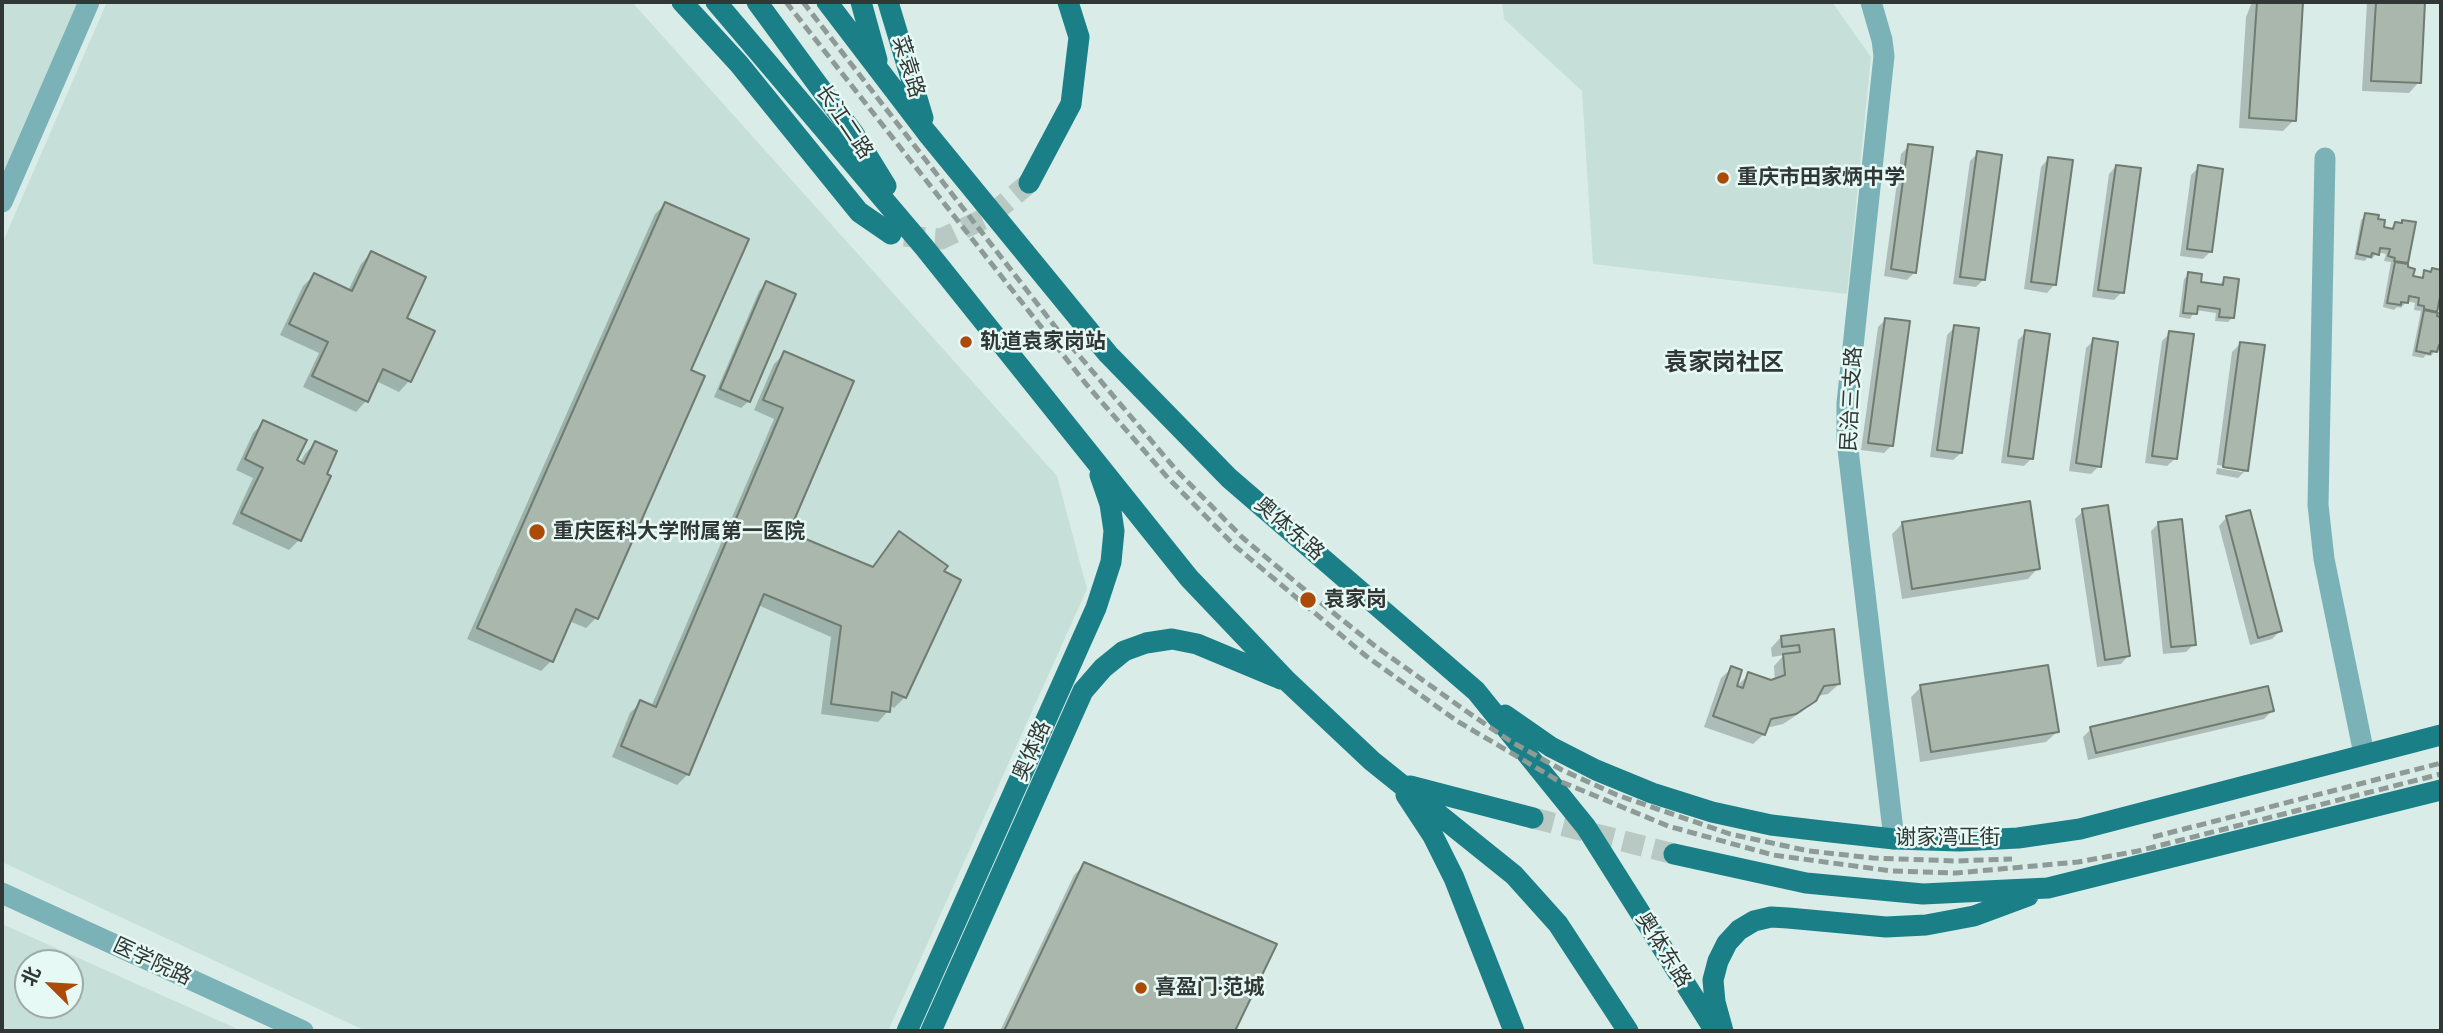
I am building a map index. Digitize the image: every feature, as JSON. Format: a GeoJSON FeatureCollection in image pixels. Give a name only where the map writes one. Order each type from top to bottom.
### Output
{"type":"FeatureCollection","features":[{"type":"Feature","properties":{"kind":"main road"},"geometry":{"type":"LineString","coordinates":[[682,2],[739,64],[859,212],[891,234]]}},
{"type":"Feature","properties":{"kind":"main road"},"geometry":{"type":"LineString","coordinates":[[716,2],[923,247],[1189,578],[1287,681],[1372,761],[1514,874],[1558,924],[1628,1031]]}},
{"type":"Feature","properties":{"kind":"main road","name":"长江二路"},"geometry":{"type":"LineString","coordinates":[[757,2],[854,134],[923,247]]}},
{"type":"Feature","properties":{"kind":"main road"},"geometry":{"type":"LineString","coordinates":[[827,2],[927,133]]}},
{"type":"Feature","properties":{"kind":"main road"},"geometry":{"type":"LineString","coordinates":[[861,2],[879,69]]}},
{"type":"Feature","properties":{"kind":"main road","name":"菜袁路"},"geometry":{"type":"LineString","coordinates":[[888,2],[927,133]]}},
{"type":"Feature","properties":{"kind":"main road"},"geometry":{"type":"LineString","coordinates":[[1029,183],[1071,104],[1079,37],[1068,2]]}},
{"type":"Feature","properties":{"kind":"main road","name":"奥体东路"},"geometry":{"type":"LineString","coordinates":[[927,133],[1108,354],[1229,478],[1476,691],[1586,827],[1715,1031]]}},
{"type":"Feature","properties":{"kind":"main road","name":"奥体路"},"geometry":{"type":"LineString","coordinates":[[907,1031],[1096,608],[1111,562],[1114,531],[1110,504],[1096,463]]}},
{"type":"Feature","properties":{"kind":"main road","name":"奥体路"},"geometry":{"type":"LineString","coordinates":[[931,1031],[1083,691],[1102,668],[1124,651],[1146,643],[1172,639],[1197,644],[1287,681]]}},
{"type":"Feature","properties":{"kind":"main road","name":"谢家湾正街"},"geometry":{"type":"LineString","coordinates":[[1476,691],[1516,724],[1551,747],[1596,770],[1652,793],[1712,812],[1771,825],[1894,839],[1959,841],[2018,838],[2080,829],[2441,735]]}},
{"type":"Feature","properties":{"kind":"main road"},"geometry":{"type":"LineString","coordinates":[[1398,782],[1533,818]]}},
{"type":"Feature","properties":{"kind":"main road"},"geometry":{"type":"LineString","coordinates":[[1398,782],[1433,836],[1454,878],[1514,1031]]}},
{"type":"Feature","properties":{"kind":"main road"},"geometry":{"type":"LineString","coordinates":[[1723,1031],[1715,1002],[1713,980],[1718,961],[1727,943],[1739,930],[1754,921],[1771,917],[1886,928],[1926,925],[1974,916],[2048,888],[2441,790]]}},
{"type":"Feature","properties":{"kind":"main road"},"geometry":{"type":"LineString","coordinates":[[1674,854],[1806,883],[1923,894],[2048,888]]}},
{"type":"Feature","properties":{"kind":"main road"},"geometry":{"type":"LineString","coordinates":[[1698,1004],[1703,1031]]}},
{"type":"Feature","properties":{"kind":"street"},"geometry":{"type":"LineString","coordinates":[[2,202],[89,2]]}},
{"type":"Feature","properties":{"kind":"street","name":"民治三支路"},"geometry":{"type":"LineString","coordinates":[[1871,2],[1884,57],[1847,403],[1847,441],[1894,839]]}},
{"type":"Feature","properties":{"kind":"street"},"geometry":{"type":"LineString","coordinates":[[2325,158],[2318,505],[2324,559],[2364,754]]}},
{"type":"Feature","properties":{"kind":"street","name":"医学院路"},"geometry":{"type":"LineString","coordinates":[[2,893],[303,1031]]}},
{"type":"Feature","properties":{"kind":"shaded area"},"geometry":{"type":"Polygon","coordinates":[[[2,2],[79,2],[2,181],[2,2]]]}},
{"type":"Feature","properties":{"kind":"shaded area","name":"重庆医科大学附属第一医院"},"geometry":{"type":"Polygon","coordinates":[[[107,2],[632,2],[1057,476],[1087,589],[888,1031],[366,1031],[2,862],[2,244],[107,2]]]}},
{"type":"Feature","properties":{"kind":"shaded area","name":"重庆市田家炳中学"},"geometry":{"type":"Polygon","coordinates":[[[1502,2],[1832,2],[1871,57],[1847,294],[1593,264],[1582,91],[1504,19],[1502,2]]]}},
{"type":"Feature","properties":{"kind":"shaded area"},"geometry":{"type":"Polygon","coordinates":[[[2,924],[58,949],[14,949],[14,1019],[84,1019],[84,961],[242,1031],[2,1031],[2,924]]]}},
{"type":"Feature","properties":{"kind":"building"},"geometry":{"type":"Polygon","coordinates":[[[2257,2],[2303,2],[2296,121],[2249,118],[2257,2]]]}},
{"type":"Feature","properties":{"kind":"building"},"geometry":{"type":"Polygon","coordinates":[[[2376,2],[2425,2],[2421,83],[2371,81],[2376,2]]]}},
{"type":"Feature","properties":{"kind":"building"},"geometry":{"type":"Polygon","coordinates":[[[1908,144],[1933,147],[1916,273],[1891,269],[1908,144]]]}},
{"type":"Feature","properties":{"kind":"building"},"geometry":{"type":"Polygon","coordinates":[[[1977,151],[2002,155],[1985,280],[1960,277],[1977,151]]]}},
{"type":"Feature","properties":{"kind":"building"},"geometry":{"type":"Polygon","coordinates":[[[2048,157],[2073,160],[2056,285],[2031,282],[2048,157]]]}},
{"type":"Feature","properties":{"kind":"building"},"geometry":{"type":"Polygon","coordinates":[[[2116,165],[2141,168],[2124,293],[2098,290],[2116,165]]]}},
{"type":"Feature","properties":{"kind":"building"},"geometry":{"type":"Polygon","coordinates":[[[2198,165],[2223,169],[2212,252],[2187,249],[2198,165]]]}},
{"type":"Feature","properties":{"kind":"building"},"geometry":{"type":"Polygon","coordinates":[[[665,202],[749,239],[691,370],[705,376],[598,619],[576,609],[553,662],[477,628],[665,202]]]}},
{"type":"Feature","properties":{"kind":"building"},"geometry":{"type":"Polygon","coordinates":[[[2365,213],[2379,215],[2378,219],[2385,220],[2384,227],[2393,229],[2395,222],[2416,222],[2408,263],[2394,261],[2395,258],[2388,256],[2390,249],[2380,248],[2379,255],[2372,253],[2371,257],[2357,254],[2365,213]]]}},
{"type":"Feature","properties":{"kind":"building"},"geometry":{"type":"Polygon","coordinates":[[[371,251],[426,277],[407,318],[435,331],[411,382],[383,369],[368,402],[312,376],[328,342],[289,324],[314,273],[352,291],[371,251]]]}},
{"type":"Feature","properties":{"kind":"building"},"geometry":{"type":"Polygon","coordinates":[[[2395,262],[2408,264],[2408,267],[2415,269],[2413,276],[2423,278],[2424,270],[2441,270],[2437,312],[2424,309],[2424,306],[2418,305],[2419,298],[2409,296],[2408,303],[2387,303],[2395,262]]]}},
{"type":"Feature","properties":{"kind":"building"},"geometry":{"type":"Polygon","coordinates":[[[2188,272],[2202,274],[2201,282],[2223,285],[2224,277],[2239,279],[2234,318],[2219,317],[2220,309],[2198,306],[2197,314],[2183,313],[2188,272]]]}},
{"type":"Feature","properties":{"kind":"building"},"geometry":{"type":"Polygon","coordinates":[[[766,281],[796,294],[750,402],[720,389],[766,281]]]}},
{"type":"Feature","properties":{"kind":"building"},"geometry":{"type":"Polygon","coordinates":[[[2424,310],[2438,313],[2437,316],[2441,317],[2441,345],[2437,352],[2431,351],[2430,354],[2416,351],[2424,310]]]}},
{"type":"Feature","properties":{"kind":"building"},"geometry":{"type":"Polygon","coordinates":[[[1885,318],[1910,321],[1893,446],[1868,443],[1885,318]]]}},
{"type":"Feature","properties":{"kind":"building"},"geometry":{"type":"Polygon","coordinates":[[[1954,325],[1979,328],[1962,453],[1937,450],[1954,325]]]}},
{"type":"Feature","properties":{"kind":"building"},"geometry":{"type":"Polygon","coordinates":[[[2025,330],[2050,334],[2033,459],[2008,456],[2025,330]]]}},
{"type":"Feature","properties":{"kind":"building"},"geometry":{"type":"Polygon","coordinates":[[[2169,331],[2194,334],[2177,459],[2152,456],[2169,331]]]}},
{"type":"Feature","properties":{"kind":"building"},"geometry":{"type":"Polygon","coordinates":[[[2093,338],[2118,342],[2101,467],[2076,463],[2093,338]]]}},
{"type":"Feature","properties":{"kind":"building"},"geometry":{"type":"Polygon","coordinates":[[[2240,342],[2265,345],[2248,471],[2223,467],[2240,342]]]}},
{"type":"Feature","properties":{"kind":"building"},"geometry":{"type":"Polygon","coordinates":[[[784,351],[854,381],[789,532],[873,567],[899,531],[948,566],[944,571],[961,580],[906,698],[892,692],[890,712],[831,704],[841,626],[764,594],[689,775],[621,746],[640,700],[656,707],[783,408],[763,400],[784,351]]]}},
{"type":"Feature","properties":{"kind":"building"},"geometry":{"type":"Polygon","coordinates":[[[263,420],[307,440],[297,460],[304,464],[315,441],[337,451],[327,474],[331,476],[301,541],[241,513],[263,468],[245,459],[263,420]]]}},
{"type":"Feature","properties":{"kind":"building"},"geometry":{"type":"Polygon","coordinates":[[[2030,501],[2040,569],[1912,589],[1902,522],[2030,501]]]}},
{"type":"Feature","properties":{"kind":"building"},"geometry":{"type":"Polygon","coordinates":[[[2108,505],[2130,656],[2105,660],[2082,509],[2108,505]]]}},
{"type":"Feature","properties":{"kind":"building"},"geometry":{"type":"Polygon","coordinates":[[[2250,510],[2282,631],[2258,638],[2226,516],[2250,510]]]}},
{"type":"Feature","properties":{"kind":"building"},"geometry":{"type":"Polygon","coordinates":[[[2182,519],[2196,645],[2171,647],[2158,522],[2182,519]]]}},
{"type":"Feature","properties":{"kind":"building"},"geometry":{"type":"Polygon","coordinates":[[[1834,629],[1840,684],[1824,686],[1816,701],[1796,714],[1771,719],[1765,735],[1713,716],[1731,666],[1742,670],[1737,686],[1743,688],[1748,672],[1771,680],[1785,675],[1783,654],[1800,652],[1799,645],[1782,647],[1781,636],[1834,629]]]}},
{"type":"Feature","properties":{"kind":"building"},"geometry":{"type":"Polygon","coordinates":[[[2048,665],[2059,732],[1931,752],[1920,685],[2048,665]]]}},
{"type":"Feature","properties":{"kind":"building"},"geometry":{"type":"Polygon","coordinates":[[[2268,686],[2274,711],[2096,753],[2090,727],[2268,686]]]}},
{"type":"Feature","properties":{"kind":"building","name":"喜盈门·范城"},"geometry":{"type":"Polygon","coordinates":[[[1084,862],[1277,944],[1235,1031],[1004,1031],[1084,862]]]}},
{"type":"Feature","properties":{"kind":"tunnel"},"geometry":{"type":"LineString","coordinates":[[904,236],[941,239],[990,216],[1029,183]]}},
{"type":"Feature","properties":{"kind":"tunnel"},"geometry":{"type":"LineString","coordinates":[[1533,818],[1674,854]]}},
{"type":"Feature","properties":{"kind":"railway"},"geometry":{"type":"LineString","coordinates":[[786,2],[1086,384],[1168,478],[1235,546],[1366,656],[1457,721],[1557,780],[1668,826],[1773,855],[1892,871],[1956,873],[2078,862],[2138,851],[2441,774]]}},
{"type":"Feature","properties":{"kind":"railway"},"geometry":{"type":"LineString","coordinates":[[803,2],[1060,333],[1177,471],[1243,538],[1311,595],[1375,646],[1466,711],[1510,741],[1562,770],[1617,795],[1730,834],[1809,851],[1873,858],[1956,861],[2012,859]]}},
{"type":"Feature","properties":{"kind":"railway"},"geometry":{"type":"LineString","coordinates":[[2153,837],[2441,763]]}},
{"type":"Feature","properties":{"kind":"place","name":"重庆市田家炳中学"},"geometry":{"type":"Point","coordinates":[1723,178]}},
{"type":"Feature","properties":{"kind":"place","name":"轨道袁家岗站"},"geometry":{"type":"Point","coordinates":[966,342]}},
{"type":"Feature","properties":{"kind":"place","name":"重庆医科大学附属第一医院"},"geometry":{"type":"Point","coordinates":[537,532]}},
{"type":"Feature","properties":{"kind":"place","name":"袁家岗"},"geometry":{"type":"Point","coordinates":[1308,600]}},
{"type":"Feature","properties":{"kind":"place","name":"喜盈门·范城"},"geometry":{"type":"Point","coordinates":[1141,988]}},
{"type":"Feature","properties":{"kind":"district","name":"袁家岗社区"},"geometry":{"type":"Point","coordinates":[1724,363]}}]}
